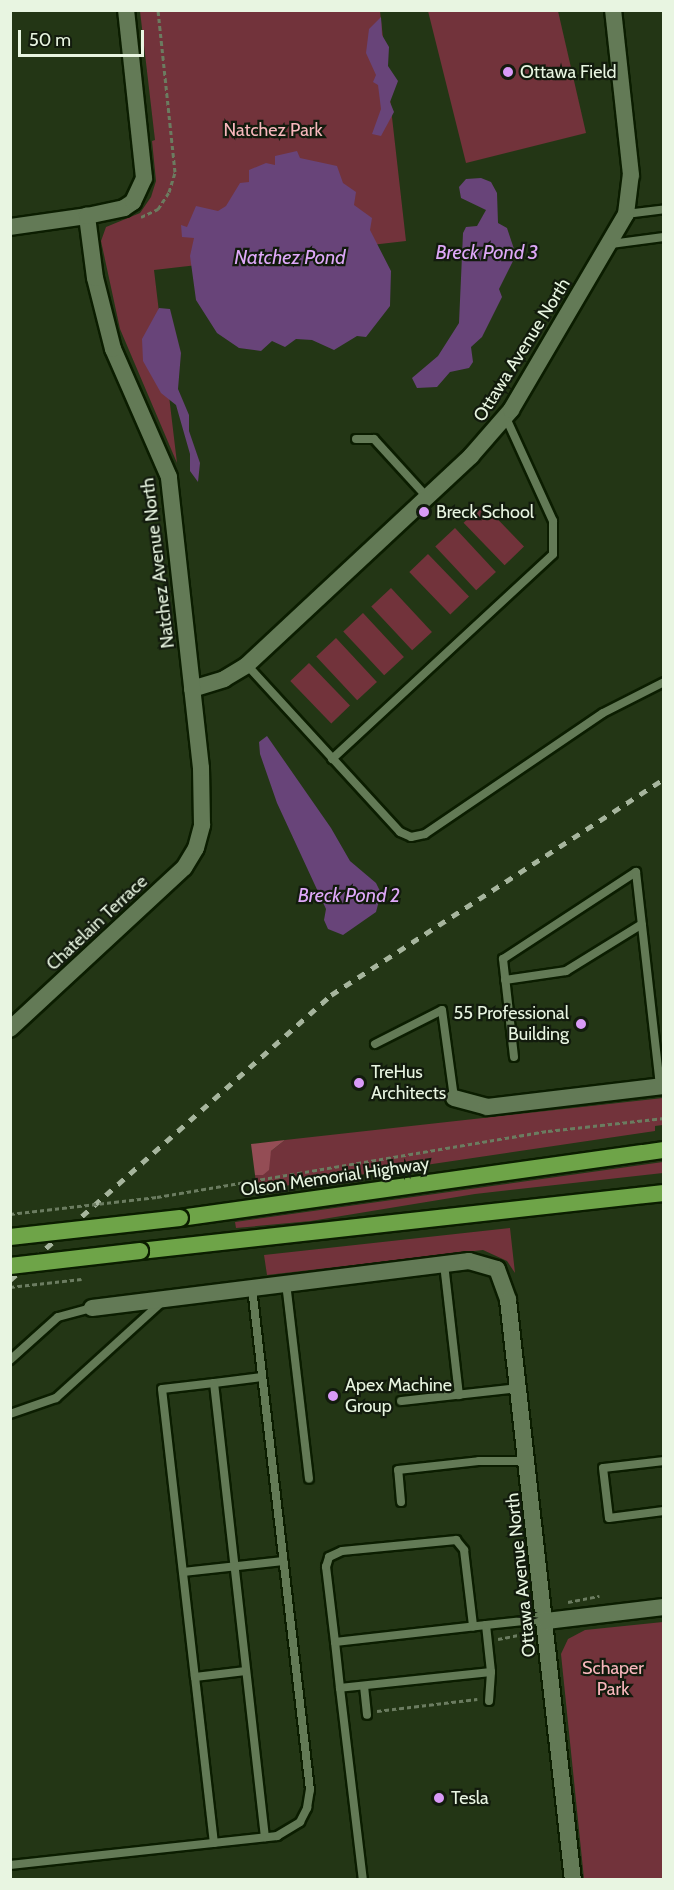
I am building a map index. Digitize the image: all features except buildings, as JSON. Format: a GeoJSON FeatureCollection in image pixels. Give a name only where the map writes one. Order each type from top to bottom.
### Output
{"type":"FeatureCollection","features":[{"type":"Feature","properties":{"kind":"main road","name":"Olson Memorial Highway"},"geometry":{"type":"LineString","coordinates":[[10,1237],[180,1218],[663,1150]]}},
{"type":"Feature","properties":{"kind":"main road"},"geometry":{"type":"LineString","coordinates":[[10,1266],[663,1193]]}},
{"type":"Feature","properties":{"kind":"street"},"geometry":{"type":"LineString","coordinates":[[10,227],[87,216],[124,208],[133,202],[144,178],[126,10]]}},
{"type":"Feature","properties":{"kind":"street","name":"Ottawa Avenue North"},"geometry":{"type":"LineString","coordinates":[[192,689],[224,679],[247,665],[427,498],[506,418],[611,244],[626,213],[631,175],[613,10]]}},
{"type":"Feature","properties":{"kind":"street","name":"Natchez Avenue North"},"geometry":{"type":"LineString","coordinates":[[87,216],[95,278],[113,349],[169,477],[204,812],[200,838]]}},
{"type":"Feature","properties":{"kind":"street","name":"Chatelain Terrace"},"geometry":{"type":"LineString","coordinates":[[10,1029],[175,878],[191,858],[200,838]]}},
{"type":"Feature","properties":{"kind":"street"},"geometry":{"type":"LineString","coordinates":[[454,1098],[487,1107],[662,1087]]}},
{"type":"Feature","properties":{"kind":"street","name":"Ottawa Avenue North"},"geometry":{"type":"LineString","coordinates":[[444,1264],[481,1262],[497,1269],[506,1285],[528,1461],[573,1880]]}},
{"type":"Feature","properties":{"kind":"street"},"geometry":{"type":"LineString","coordinates":[[92,1308],[444,1264]]}},
{"type":"Feature","properties":{"kind":"street"},"geometry":{"type":"LineString","coordinates":[[546,1621],[663,1607]]}},
{"type":"Feature","properties":{"kind":"lane"},"geometry":{"type":"LineString","coordinates":[[626,213],[663,209]]}},
{"type":"Feature","properties":{"kind":"lane"},"geometry":{"type":"LineString","coordinates":[[611,244],[663,237]]}},
{"type":"Feature","properties":{"kind":"lane"},"geometry":{"type":"LineString","coordinates":[[332,759],[553,554],[553,521],[506,418]]}},
{"type":"Feature","properties":{"kind":"lane"},"geometry":{"type":"LineString","coordinates":[[356,439],[374,439],[427,498]]}},
{"type":"Feature","properties":{"kind":"lane"},"geometry":{"type":"LineString","coordinates":[[247,665],[400,832],[418,836],[603,713],[663,682]]}},
{"type":"Feature","properties":{"kind":"lane"},"geometry":{"type":"LineString","coordinates":[[514,1057],[503,959],[636,872],[662,1087]]}},
{"type":"Feature","properties":{"kind":"lane"},"geometry":{"type":"LineString","coordinates":[[505,980],[566,971],[642,924]]}},
{"type":"Feature","properties":{"kind":"lane"},"geometry":{"type":"LineString","coordinates":[[375,1044],[442,1011],[454,1098]]}},
{"type":"Feature","properties":{"kind":"lane"},"geometry":{"type":"LineString","coordinates":[[444,1264],[459,1395]]}},
{"type":"Feature","properties":{"kind":"lane"},"geometry":{"type":"LineString","coordinates":[[286,1284],[309,1479]]}},
{"type":"Feature","properties":{"kind":"lane"},"geometry":{"type":"LineString","coordinates":[[10,1865],[265,1838],[288,1832],[300,1822],[310,1790],[252,1288]]}},
{"type":"Feature","properties":{"kind":"lane"},"geometry":{"type":"LineString","coordinates":[[10,1414],[56,1398],[164,1299]]}},
{"type":"Feature","properties":{"kind":"lane"},"geometry":{"type":"LineString","coordinates":[[10,1360],[58,1317],[92,1308]]}},
{"type":"Feature","properties":{"kind":"lane"},"geometry":{"type":"LineString","coordinates":[[214,1843],[162,1389],[262,1377]]}},
{"type":"Feature","properties":{"kind":"lane"},"geometry":{"type":"LineString","coordinates":[[214,1383],[265,1838]]}},
{"type":"Feature","properties":{"kind":"lane"},"geometry":{"type":"LineString","coordinates":[[402,1401],[519,1388]]}},
{"type":"Feature","properties":{"kind":"lane"},"geometry":{"type":"LineString","coordinates":[[401,1502],[398,1470],[479,1461],[528,1461]]}},
{"type":"Feature","properties":{"kind":"lane"},"geometry":{"type":"LineString","coordinates":[[663,1461],[603,1468],[609,1518],[663,1511]]}},
{"type":"Feature","properties":{"kind":"lane"},"geometry":{"type":"LineString","coordinates":[[363,1880],[326,1567],[333,1554],[351,1550],[456,1540],[464,1550],[473,1626]]}},
{"type":"Feature","properties":{"kind":"lane"},"geometry":{"type":"LineString","coordinates":[[183,1572],[283,1560]]}},
{"type":"Feature","properties":{"kind":"lane"},"geometry":{"type":"LineString","coordinates":[[335,1642],[473,1626],[546,1621]]}},
{"type":"Feature","properties":{"kind":"lane"},"geometry":{"type":"LineString","coordinates":[[486,1625],[491,1672],[489,1701]]}},
{"type":"Feature","properties":{"kind":"lane"},"geometry":{"type":"LineString","coordinates":[[195,1677],[246,1671]]}},
{"type":"Feature","properties":{"kind":"lane"},"geometry":{"type":"LineString","coordinates":[[340,1688],[491,1672]]}},
{"type":"Feature","properties":{"kind":"lane"},"geometry":{"type":"LineString","coordinates":[[364,1686],[368,1715]]}},
{"type":"Feature","properties":{"kind":"path"},"geometry":{"type":"LineString","coordinates":[[10,1214],[157,1197],[548,1131],[663,1118]]}},
{"type":"Feature","properties":{"kind":"path"},"geometry":{"type":"LineString","coordinates":[[10,1287],[82,1279]]}},
{"type":"Feature","properties":{"kind":"path"},"geometry":{"type":"LineString","coordinates":[[373,1704],[374,1711],[481,1699],[480,1691]]}},
{"type":"Feature","properties":{"kind":"green space","name":"Natchez Park"},"geometry":{"type":"Polygon","coordinates":[[[140,11],[380,11],[406,241],[154,270],[177,463],[120,329],[101,241],[106,227],[140,213],[151,197],[156,181],[152,141],[155,140],[140,11]]]}},
{"type":"Feature","properties":{"kind":"green space","name":"Ottawa Field"},"geometry":{"type":"Polygon","coordinates":[[[428,11],[558,11],[586,133],[466,163],[428,11]]]}},
{"type":"Feature","properties":{"kind":"green space"},"geometry":{"type":"Polygon","coordinates":[[[483,504],[524,546],[505,565],[464,523],[483,504]]]}},
{"type":"Feature","properties":{"kind":"green space"},"geometry":{"type":"Polygon","coordinates":[[[455,528],[496,572],[476,590],[435,546],[455,528]]]}},
{"type":"Feature","properties":{"kind":"green space"},"geometry":{"type":"Polygon","coordinates":[[[428,554],[469,596],[450,615],[409,572],[428,554]]]}},
{"type":"Feature","properties":{"kind":"green space"},"geometry":{"type":"Polygon","coordinates":[[[391,588],[432,632],[412,650],[371,606],[391,588]]]}},
{"type":"Feature","properties":{"kind":"green space"},"geometry":{"type":"Polygon","coordinates":[[[363,613],[404,657],[384,675],[343,631],[363,613]]]}},
{"type":"Feature","properties":{"kind":"green space"},"geometry":{"type":"Polygon","coordinates":[[[336,638],[377,682],[357,700],[316,656],[336,638]]]}},
{"type":"Feature","properties":{"kind":"green space"},"geometry":{"type":"Polygon","coordinates":[[[309,663],[350,705],[331,724],[290,681],[309,663]]]}},
{"type":"Feature","properties":{"kind":"green space"},"geometry":{"type":"Polygon","coordinates":[[[663,1098],[663,1125],[655,1126],[655,1131],[257,1190],[255,1175],[263,1175],[271,1151],[285,1140],[663,1098]]]}},
{"type":"Feature","properties":{"kind":"green space"},"geometry":{"type":"Polygon","coordinates":[[[663,1162],[663,1173],[475,1194],[311,1221],[236,1228],[235,1222],[663,1162]]]}},
{"type":"Feature","properties":{"kind":"green space"},"geometry":{"type":"Polygon","coordinates":[[[510,1228],[515,1273],[507,1261],[483,1250],[267,1275],[264,1255],[510,1228]]]}},
{"type":"Feature","properties":{"kind":"green space","name":"Schaper Park"},"geometry":{"type":"Polygon","coordinates":[[[663,1622],[663,1879],[584,1879],[561,1654],[568,1639],[585,1630],[663,1622]]]}},
{"type":"Feature","properties":{"kind":"shaded area"},"geometry":{"type":"Polygon","coordinates":[[[285,1140],[271,1151],[269,1170],[263,1175],[255,1175],[251,1144],[285,1140]]]}},
{"type":"Feature","properties":{"kind":"water"},"geometry":{"type":"Polygon","coordinates":[[[381,17],[382,35],[389,47],[388,66],[398,81],[390,102],[394,112],[381,136],[372,134],[381,109],[378,85],[373,82],[376,75],[366,53],[369,29],[381,17]]]}},
{"type":"Feature","properties":{"kind":"water","name":"Natchez Pond"},"geometry":{"type":"Polygon","coordinates":[[[297,151],[300,158],[337,166],[343,183],[356,192],[354,205],[372,218],[370,230],[391,271],[390,306],[366,337],[357,336],[334,350],[312,340],[296,339],[285,347],[272,341],[261,351],[239,348],[217,333],[196,300],[190,256],[194,238],[182,237],[181,225],[187,227],[196,206],[218,211],[226,206],[240,183],[249,182],[249,170],[266,163],[275,165],[275,156],[297,151]]]}},
{"type":"Feature","properties":{"kind":"water","name":"Breck Pond 3"},"geometry":{"type":"Polygon","coordinates":[[[481,178],[491,182],[497,193],[498,223],[507,228],[514,249],[514,259],[499,289],[502,297],[482,337],[471,347],[473,362],[469,368],[450,372],[437,387],[417,388],[412,378],[438,356],[459,323],[463,233],[466,227],[477,226],[486,210],[461,198],[459,187],[466,179],[481,178]]]}},
{"type":"Feature","properties":{"kind":"water"},"geometry":{"type":"Polygon","coordinates":[[[159,308],[170,309],[181,353],[178,389],[189,415],[189,431],[200,463],[198,482],[190,471],[190,454],[176,405],[161,393],[143,361],[142,339],[159,308]]]}},
{"type":"Feature","properties":{"kind":"water","name":"Breck Pond 2"},"geometry":{"type":"Polygon","coordinates":[[[267,736],[331,828],[350,861],[376,883],[381,893],[376,912],[343,935],[328,929],[324,920],[326,909],[277,803],[260,754],[259,742],[267,736]]]}},
{"type":"Feature","properties":{"kind":"railway"},"geometry":{"type":"LineString","coordinates":[[10,1280],[331,995],[664,779]]}},
{"type":"Feature","properties":{"kind":"place","name":"Ottawa Field"},"geometry":{"type":"Point","coordinates":[508,72]}},
{"type":"Feature","properties":{"kind":"place","name":"Breck School"},"geometry":{"type":"Point","coordinates":[424,512]}},
{"type":"Feature","properties":{"kind":"place","name":"55 Professional Building"},"geometry":{"type":"Point","coordinates":[581,1024]}},
{"type":"Feature","properties":{"kind":"place","name":"TreHus Architects"},"geometry":{"type":"Point","coordinates":[359,1083]}},
{"type":"Feature","properties":{"kind":"place","name":"Apex Machine Group"},"geometry":{"type":"Point","coordinates":[333,1396]}},
{"type":"Feature","properties":{"kind":"place","name":"Tesla"},"geometry":{"type":"Point","coordinates":[439,1798]}}]}
